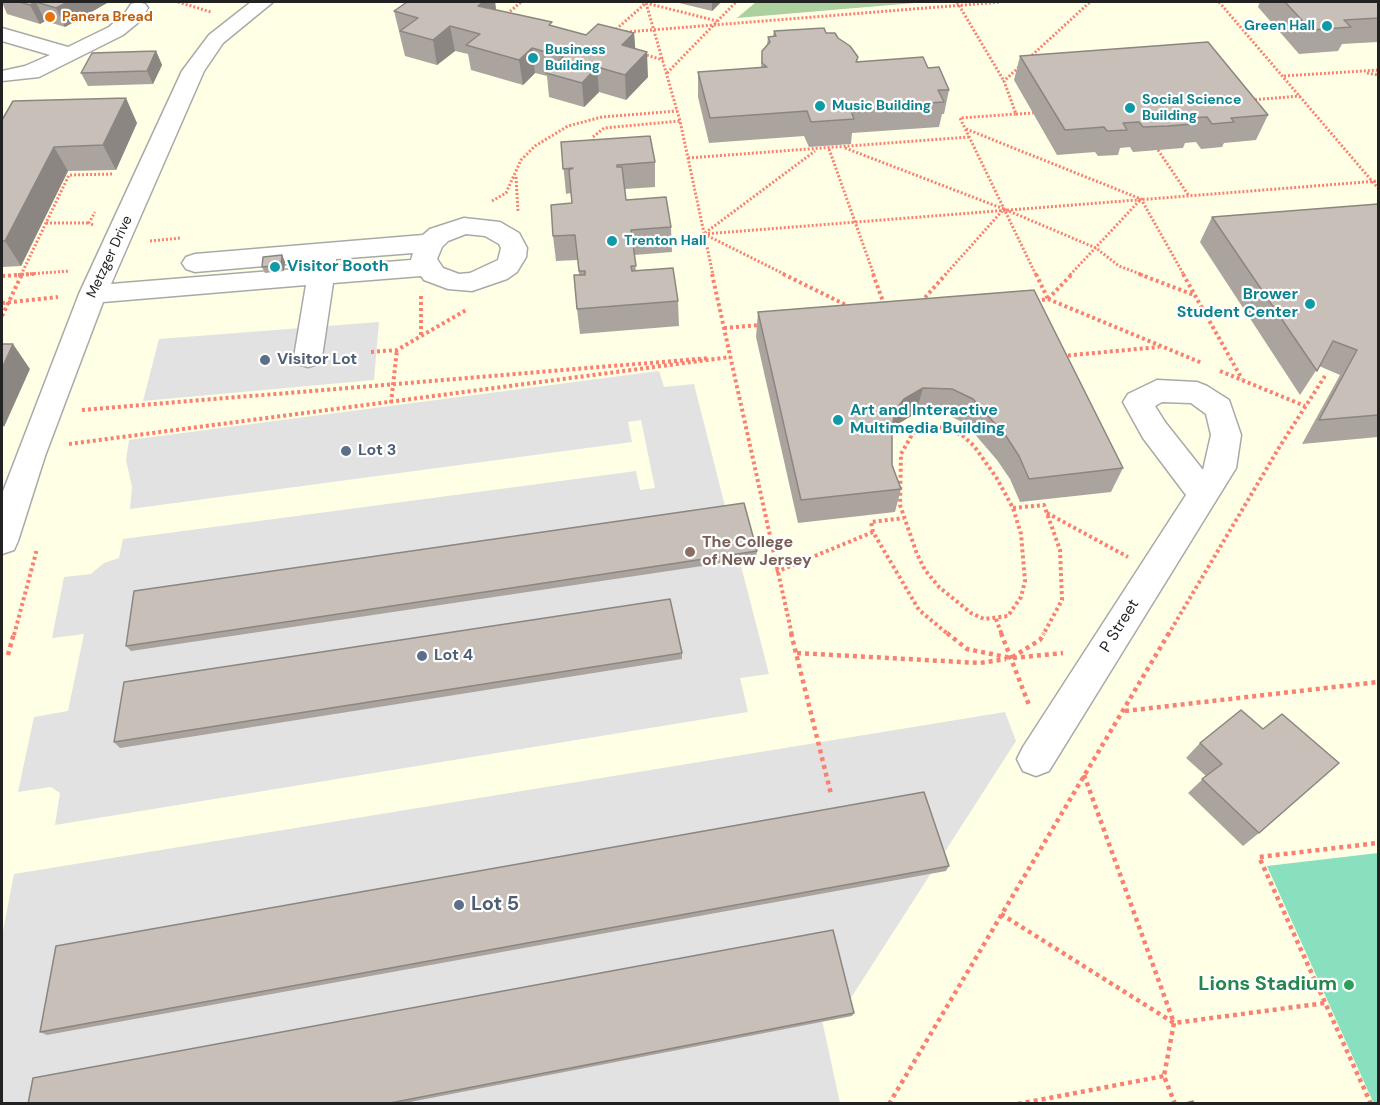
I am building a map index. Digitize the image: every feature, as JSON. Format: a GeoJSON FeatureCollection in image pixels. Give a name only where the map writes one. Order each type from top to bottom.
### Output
{"type":"FeatureCollection","features":[{"type":"Feature","properties":{"kind":"street","name":"Metzger Drive"},"geometry":{"type":"LineString","coordinates":[[2,541],[30,456],[93,294],[193,71],[216,39],[263,2]]}},
{"type":"Feature","properties":{"kind":"street"},"geometry":{"type":"LineString","coordinates":[[3,80],[31,72],[116,31],[133,17],[133,5]]}},
{"type":"Feature","properties":{"kind":"street"},"geometry":{"type":"LineString","coordinates":[[2,34],[68,54]]}},
{"type":"Feature","properties":{"kind":"street"},"geometry":{"type":"LineString","coordinates":[[93,294],[323,264],[428,255]]}},
{"type":"Feature","properties":{"kind":"street"},"geometry":{"type":"LineString","coordinates":[[104,270],[323,264]]}},
{"type":"Feature","properties":{"kind":"street"},"geometry":{"type":"LineString","coordinates":[[308,357],[323,264]]}},
{"type":"Feature","properties":{"kind":"street","name":"P Street"},"geometry":{"type":"LineString","coordinates":[[1036,759],[1203,493]]}},
{"type":"Feature","properties":{"kind":"path"},"geometry":{"type":"LineString","coordinates":[[177,2],[212,12]]}},
{"type":"Feature","properties":{"kind":"path"},"geometry":{"type":"LineString","coordinates":[[515,19],[504,16],[522,2]]}},
{"type":"Feature","properties":{"kind":"path"},"geometry":{"type":"LineString","coordinates":[[644,2],[717,21]]}},
{"type":"Feature","properties":{"kind":"path"},"geometry":{"type":"LineString","coordinates":[[644,2],[668,73],[680,121],[776,572],[831,794]]}},
{"type":"Feature","properties":{"kind":"path"},"geometry":{"type":"LineString","coordinates":[[644,2],[611,34],[958,3],[1001,2]]}},
{"type":"Feature","properties":{"kind":"path"},"geometry":{"type":"LineString","coordinates":[[668,73],[736,2]]}},
{"type":"Feature","properties":{"kind":"path"},"geometry":{"type":"LineString","coordinates":[[1004,81],[1090,2]]}},
{"type":"Feature","properties":{"kind":"path"},"geometry":{"type":"LineString","coordinates":[[1219,2],[1378,188]]}},
{"type":"Feature","properties":{"kind":"path"},"geometry":{"type":"LineString","coordinates":[[958,3],[1004,81],[1016,114]]}},
{"type":"Feature","properties":{"kind":"path"},"geometry":{"type":"LineString","coordinates":[[643,54],[663,60]]}},
{"type":"Feature","properties":{"kind":"path"},"geometry":{"type":"LineString","coordinates":[[1284,76],[1378,70]]}},
{"type":"Feature","properties":{"kind":"path"},"geometry":{"type":"LineString","coordinates":[[1360,71],[1378,75]]}},
{"type":"Feature","properties":{"kind":"path"},"geometry":{"type":"LineString","coordinates":[[1248,100],[1300,96]]}},
{"type":"Feature","properties":{"kind":"path"},"geometry":{"type":"LineString","coordinates":[[484,204],[506,193],[516,176],[521,160],[536,146],[568,126],[603,117],[677,111]]}},
{"type":"Feature","properties":{"kind":"path"},"geometry":{"type":"LineString","coordinates":[[1033,113],[960,118],[1048,299]]}},
{"type":"Feature","properties":{"kind":"path"},"geometry":{"type":"LineString","coordinates":[[593,151],[593,137],[604,128],[680,121]]}},
{"type":"Feature","properties":{"kind":"path"},"geometry":{"type":"LineString","coordinates":[[965,129],[1141,199],[1242,380]]}},
{"type":"Feature","properties":{"kind":"path"},"geometry":{"type":"LineString","coordinates":[[688,158],[969,137]]}},
{"type":"Feature","properties":{"kind":"path"},"geometry":{"type":"LineString","coordinates":[[845,148],[1004,209],[1096,248],[1119,266],[1195,295]]}},
{"type":"Feature","properties":{"kind":"path"},"geometry":{"type":"LineString","coordinates":[[829,149],[888,314]]}},
{"type":"Feature","properties":{"kind":"path"},"geometry":{"type":"LineString","coordinates":[[704,234],[815,150]]}},
{"type":"Feature","properties":{"kind":"path"},"geometry":{"type":"LineString","coordinates":[[1158,150],[1189,196]]}},
{"type":"Feature","properties":{"kind":"path"},"geometry":{"type":"LineString","coordinates":[[2,316],[69,176],[114,174]]}},
{"type":"Feature","properties":{"kind":"path"},"geometry":{"type":"LineString","coordinates":[[516,176],[519,217]]}},
{"type":"Feature","properties":{"kind":"path"},"geometry":{"type":"LineString","coordinates":[[704,234],[1378,181]]}},
{"type":"Feature","properties":{"kind":"path"},"geometry":{"type":"LineString","coordinates":[[1048,299],[1141,199]]}},
{"type":"Feature","properties":{"kind":"path"},"geometry":{"type":"LineString","coordinates":[[920,303],[1004,209]]}},
{"type":"Feature","properties":{"kind":"path"},"geometry":{"type":"LineString","coordinates":[[46,223],[89,223]]}},
{"type":"Feature","properties":{"kind":"path"},"geometry":{"type":"LineString","coordinates":[[704,234],[856,310]]}},
{"type":"Feature","properties":{"kind":"path"},"geometry":{"type":"LineString","coordinates":[[2,276],[75,271]]}},
{"type":"Feature","properties":{"kind":"path"},"geometry":{"type":"LineString","coordinates":[[421,295],[421,336]]}},
{"type":"Feature","properties":{"kind":"path"},"geometry":{"type":"LineString","coordinates":[[2,303],[63,297]]}},
{"type":"Feature","properties":{"kind":"path"},"geometry":{"type":"LineString","coordinates":[[1026,302],[1048,299],[1305,406]]}},
{"type":"Feature","properties":{"kind":"path"},"geometry":{"type":"LineString","coordinates":[[724,328],[772,324]]}},
{"type":"Feature","properties":{"kind":"path"},"geometry":{"type":"LineString","coordinates":[[1058,357],[1162,347]]}},
{"type":"Feature","properties":{"kind":"path"},"geometry":{"type":"LineString","coordinates":[[371,352],[397,350],[391,383],[391,403]]}},
{"type":"Feature","properties":{"kind":"path"},"geometry":{"type":"LineString","coordinates":[[82,410],[664,360],[730,357]]}},
{"type":"Feature","properties":{"kind":"path"},"geometry":{"type":"LineString","coordinates":[[69,444],[730,357]]}},
{"type":"Feature","properties":{"kind":"path"},"geometry":{"type":"LineString","coordinates":[[889,1104],[1124,711],[1192,592],[1325,376]]}},
{"type":"Feature","properties":{"kind":"path"},"geometry":{"type":"LineString","coordinates":[[934,425],[962,435],[974,446],[996,477],[1013,508],[1021,534],[1025,581],[1021,597],[1008,616],[984,619],[971,613],[939,587],[921,562],[904,518],[899,490],[902,454],[914,433],[922,427],[934,425]]}},
{"type":"Feature","properties":{"kind":"path"},"geometry":{"type":"LineString","coordinates":[[904,518],[871,522],[873,532],[919,610],[968,649],[1011,658],[1040,640],[1062,600],[1060,550],[1044,505],[1013,508]]}},
{"type":"Feature","properties":{"kind":"path"},"geometry":{"type":"LineString","coordinates":[[1047,512],[1128,557]]}},
{"type":"Feature","properties":{"kind":"path"},"geometry":{"type":"LineString","coordinates":[[776,572],[873,532]]}},
{"type":"Feature","properties":{"kind":"path"},"geometry":{"type":"LineString","coordinates":[[8,655],[39,539]]}},
{"type":"Feature","properties":{"kind":"path"},"geometry":{"type":"LineString","coordinates":[[996,619],[1032,712]]}},
{"type":"Feature","properties":{"kind":"path"},"geometry":{"type":"LineString","coordinates":[[797,653],[980,663],[1106,648]]}},
{"type":"Feature","properties":{"kind":"path"},"geometry":{"type":"LineString","coordinates":[[1124,711],[1378,682]]}},
{"type":"Feature","properties":{"kind":"path"},"geometry":{"type":"LineString","coordinates":[[1084,775],[1174,1023],[1164,1076],[1175,1104]]}},
{"type":"Feature","properties":{"kind":"path"},"geometry":{"type":"LineString","coordinates":[[1371,1104],[1259,857],[1378,843]]}},
{"type":"Feature","properties":{"kind":"path"},"geometry":{"type":"LineString","coordinates":[[1001,914],[1174,1023],[1325,1003]]}},
{"type":"Feature","properties":{"kind":"path"},"geometry":{"type":"LineString","coordinates":[[1018,1104],[1164,1076]]}},
{"type":"Feature","properties":{"kind":"shaded area","name":"The College of New Jersey"},"geometry":{"type":"Polygon","coordinates":[[[2,2],[1378,2],[1378,1103],[2,1103],[2,2]]]}},
{"type":"Feature","properties":{"kind":"shaded area","name":"Visitor Lot"},"geometry":{"type":"Polygon","coordinates":[[[379,322],[374,380],[143,401],[159,339],[379,322]]]}},
{"type":"Feature","properties":{"kind":"shaded area","name":"Lot 4"},"geometry":{"type":"Polygon","coordinates":[[[659,371],[664,387],[694,384],[726,510],[701,515],[714,566],[740,562],[769,674],[740,678],[748,712],[55,825],[60,793],[51,787],[18,792],[34,717],[68,711],[84,634],[52,638],[64,577],[91,574],[104,563],[119,558],[123,539],[636,471],[640,490],[655,488],[641,420],[628,422],[632,442],[130,509],[132,487],[126,460],[129,440],[659,371]]]}},
{"type":"Feature","properties":{"kind":"shaded area","name":"Lot 5"},"geometry":{"type":"Polygon","coordinates":[[[1005,712],[1016,741],[847,1004],[820,1011],[840,1103],[2,1104],[2,936],[14,874],[1005,712]]]}},
{"type":"Feature","properties":{"kind":"green space"},"geometry":{"type":"Polygon","coordinates":[[[756,2],[927,2],[737,18],[756,2]]]}},
{"type":"Feature","properties":{"kind":"green space","name":"Lions Stadium"},"geometry":{"type":"Polygon","coordinates":[[[1378,853],[1378,1103],[1374,1104],[1267,866],[1378,853]]]}},
{"type":"Feature","properties":{"kind":"building"},"geometry":{"type":"Polygon","coordinates":[[[19,2],[36,2],[30,5],[19,2]]]}},
{"type":"Feature","properties":{"kind":"building"},"geometry":{"type":"Polygon","coordinates":[[[36,2],[68,2],[56,8],[36,2]]]}},
{"type":"Feature","properties":{"kind":"building"},"geometry":{"type":"Polygon","coordinates":[[[407,2],[483,2],[478,6],[552,22],[549,25],[586,35],[598,24],[634,33],[622,45],[647,52],[625,75],[597,67],[582,83],[546,73],[563,57],[532,48],[519,60],[466,45],[480,34],[450,26],[433,40],[400,31],[418,18],[394,11],[407,2]]]}},
{"type":"Feature","properties":{"kind":"building"},"geometry":{"type":"Polygon","coordinates":[[[1285,2],[1378,2],[1378,18],[1344,20],[1351,27],[1311,30],[1285,2]]]}},
{"type":"Feature","properties":{"kind":"building"},"geometry":{"type":"Polygon","coordinates":[[[824,28],[826,33],[835,33],[838,38],[850,46],[858,57],[856,62],[923,57],[928,68],[939,67],[949,90],[938,90],[944,102],[850,108],[854,119],[811,122],[807,111],[710,118],[698,72],[767,67],[762,63],[762,51],[770,42],[768,37],[776,36],[774,31],[824,28]]]}},
{"type":"Feature","properties":{"kind":"building","name":"Social Science Building"},"geometry":{"type":"Polygon","coordinates":[[[1208,42],[1268,115],[1231,118],[1234,122],[1212,124],[1207,117],[1189,118],[1193,124],[1143,127],[1139,122],[1123,123],[1127,130],[1107,131],[1104,127],[1065,130],[1020,56],[1208,42]]]}},
{"type":"Feature","properties":{"kind":"building"},"geometry":{"type":"Polygon","coordinates":[[[156,51],[147,71],[81,73],[92,53],[156,51]]]}},
{"type":"Feature","properties":{"kind":"building"},"geometry":{"type":"Polygon","coordinates":[[[126,98],[103,145],[54,147],[5,241],[2,241],[2,120],[13,101],[126,98]]]}},
{"type":"Feature","properties":{"kind":"building","name":"Trenton Hall"},"geometry":{"type":"Polygon","coordinates":[[[650,136],[655,162],[617,165],[617,167],[622,167],[626,200],[666,197],[671,227],[631,230],[636,266],[631,266],[632,271],[673,268],[678,301],[577,309],[574,275],[585,275],[585,271],[579,271],[575,235],[553,236],[551,205],[572,203],[569,170],[573,168],[563,169],[561,142],[650,136]]]}},
{"type":"Feature","properties":{"kind":"building","name":"Brower Student Center"},"geometry":{"type":"Polygon","coordinates":[[[1378,204],[1378,415],[1319,420],[1357,350],[1333,341],[1317,371],[1212,217],[1378,204]]]}},
{"type":"Feature","properties":{"kind":"building"},"geometry":{"type":"Polygon","coordinates":[[[282,255],[281,265],[262,267],[263,257],[282,255]]]}},
{"type":"Feature","properties":{"kind":"building","name":"Art and Interactive Multimedia Building"},"geometry":{"type":"Polygon","coordinates":[[[1034,290],[1123,468],[1029,479],[1019,456],[1006,436],[973,399],[952,389],[923,388],[904,399],[897,408],[892,425],[892,465],[901,489],[801,500],[758,312],[1034,290]]]}},
{"type":"Feature","properties":{"kind":"building"},"geometry":{"type":"Polygon","coordinates":[[[2,344],[13,344],[2,368],[2,344]]]}},
{"type":"Feature","properties":{"kind":"building"},"geometry":{"type":"Polygon","coordinates":[[[744,503],[757,551],[126,646],[134,591],[744,503]]]}},
{"type":"Feature","properties":{"kind":"building"},"geometry":{"type":"Polygon","coordinates":[[[670,599],[682,653],[114,742],[124,682],[670,599]]]}},
{"type":"Feature","properties":{"kind":"building"},"geometry":{"type":"Polygon","coordinates":[[[1241,710],[1263,729],[1282,714],[1339,763],[1259,833],[1202,779],[1222,764],[1200,743],[1241,710]]]}},
{"type":"Feature","properties":{"kind":"building"},"geometry":{"type":"Polygon","coordinates":[[[924,792],[949,866],[40,1032],[56,946],[924,792]]]}},
{"type":"Feature","properties":{"kind":"building"},"geometry":{"type":"Polygon","coordinates":[[[833,930],[854,1013],[385,1104],[28,1104],[33,1078],[833,930]]]}},
{"type":"Feature","properties":{"kind":"place","name":"Panera Bread"},"geometry":{"type":"Point","coordinates":[50,17]}},
{"type":"Feature","properties":{"kind":"place","name":"Green Hall"},"geometry":{"type":"Point","coordinates":[1327,26]}},
{"type":"Feature","properties":{"kind":"place","name":"Business Building"},"geometry":{"type":"Point","coordinates":[533,58]}},
{"type":"Feature","properties":{"kind":"place","name":"Music Building"},"geometry":{"type":"Point","coordinates":[820,106]}},
{"type":"Feature","properties":{"kind":"place","name":"Social Science Building"},"geometry":{"type":"Point","coordinates":[1130,108]}},
{"type":"Feature","properties":{"kind":"place","name":"Trenton Hall"},"geometry":{"type":"Point","coordinates":[612,241]}},
{"type":"Feature","properties":{"kind":"place","name":"Visitor Booth"},"geometry":{"type":"Point","coordinates":[275,267]}},
{"type":"Feature","properties":{"kind":"place","name":"Brower Student Center"},"geometry":{"type":"Point","coordinates":[1310,304]}},
{"type":"Feature","properties":{"kind":"place","name":"Visitor Lot"},"geometry":{"type":"Point","coordinates":[265,360]}},
{"type":"Feature","properties":{"kind":"place","name":"Art and Interactive Multimedia Building"},"geometry":{"type":"Point","coordinates":[838,420]}},
{"type":"Feature","properties":{"kind":"place","name":"Lot 3"},"geometry":{"type":"Point","coordinates":[346,451]}},
{"type":"Feature","properties":{"kind":"place","name":"The College of New Jersey"},"geometry":{"type":"Point","coordinates":[690,552]}},
{"type":"Feature","properties":{"kind":"place","name":"Lot 4"},"geometry":{"type":"Point","coordinates":[422,656]}},
{"type":"Feature","properties":{"kind":"place","name":"Lot 5"},"geometry":{"type":"Point","coordinates":[459,905]}},
{"type":"Feature","properties":{"kind":"place","name":"Lions Stadium"},"geometry":{"type":"Point","coordinates":[1349,985]}}]}
